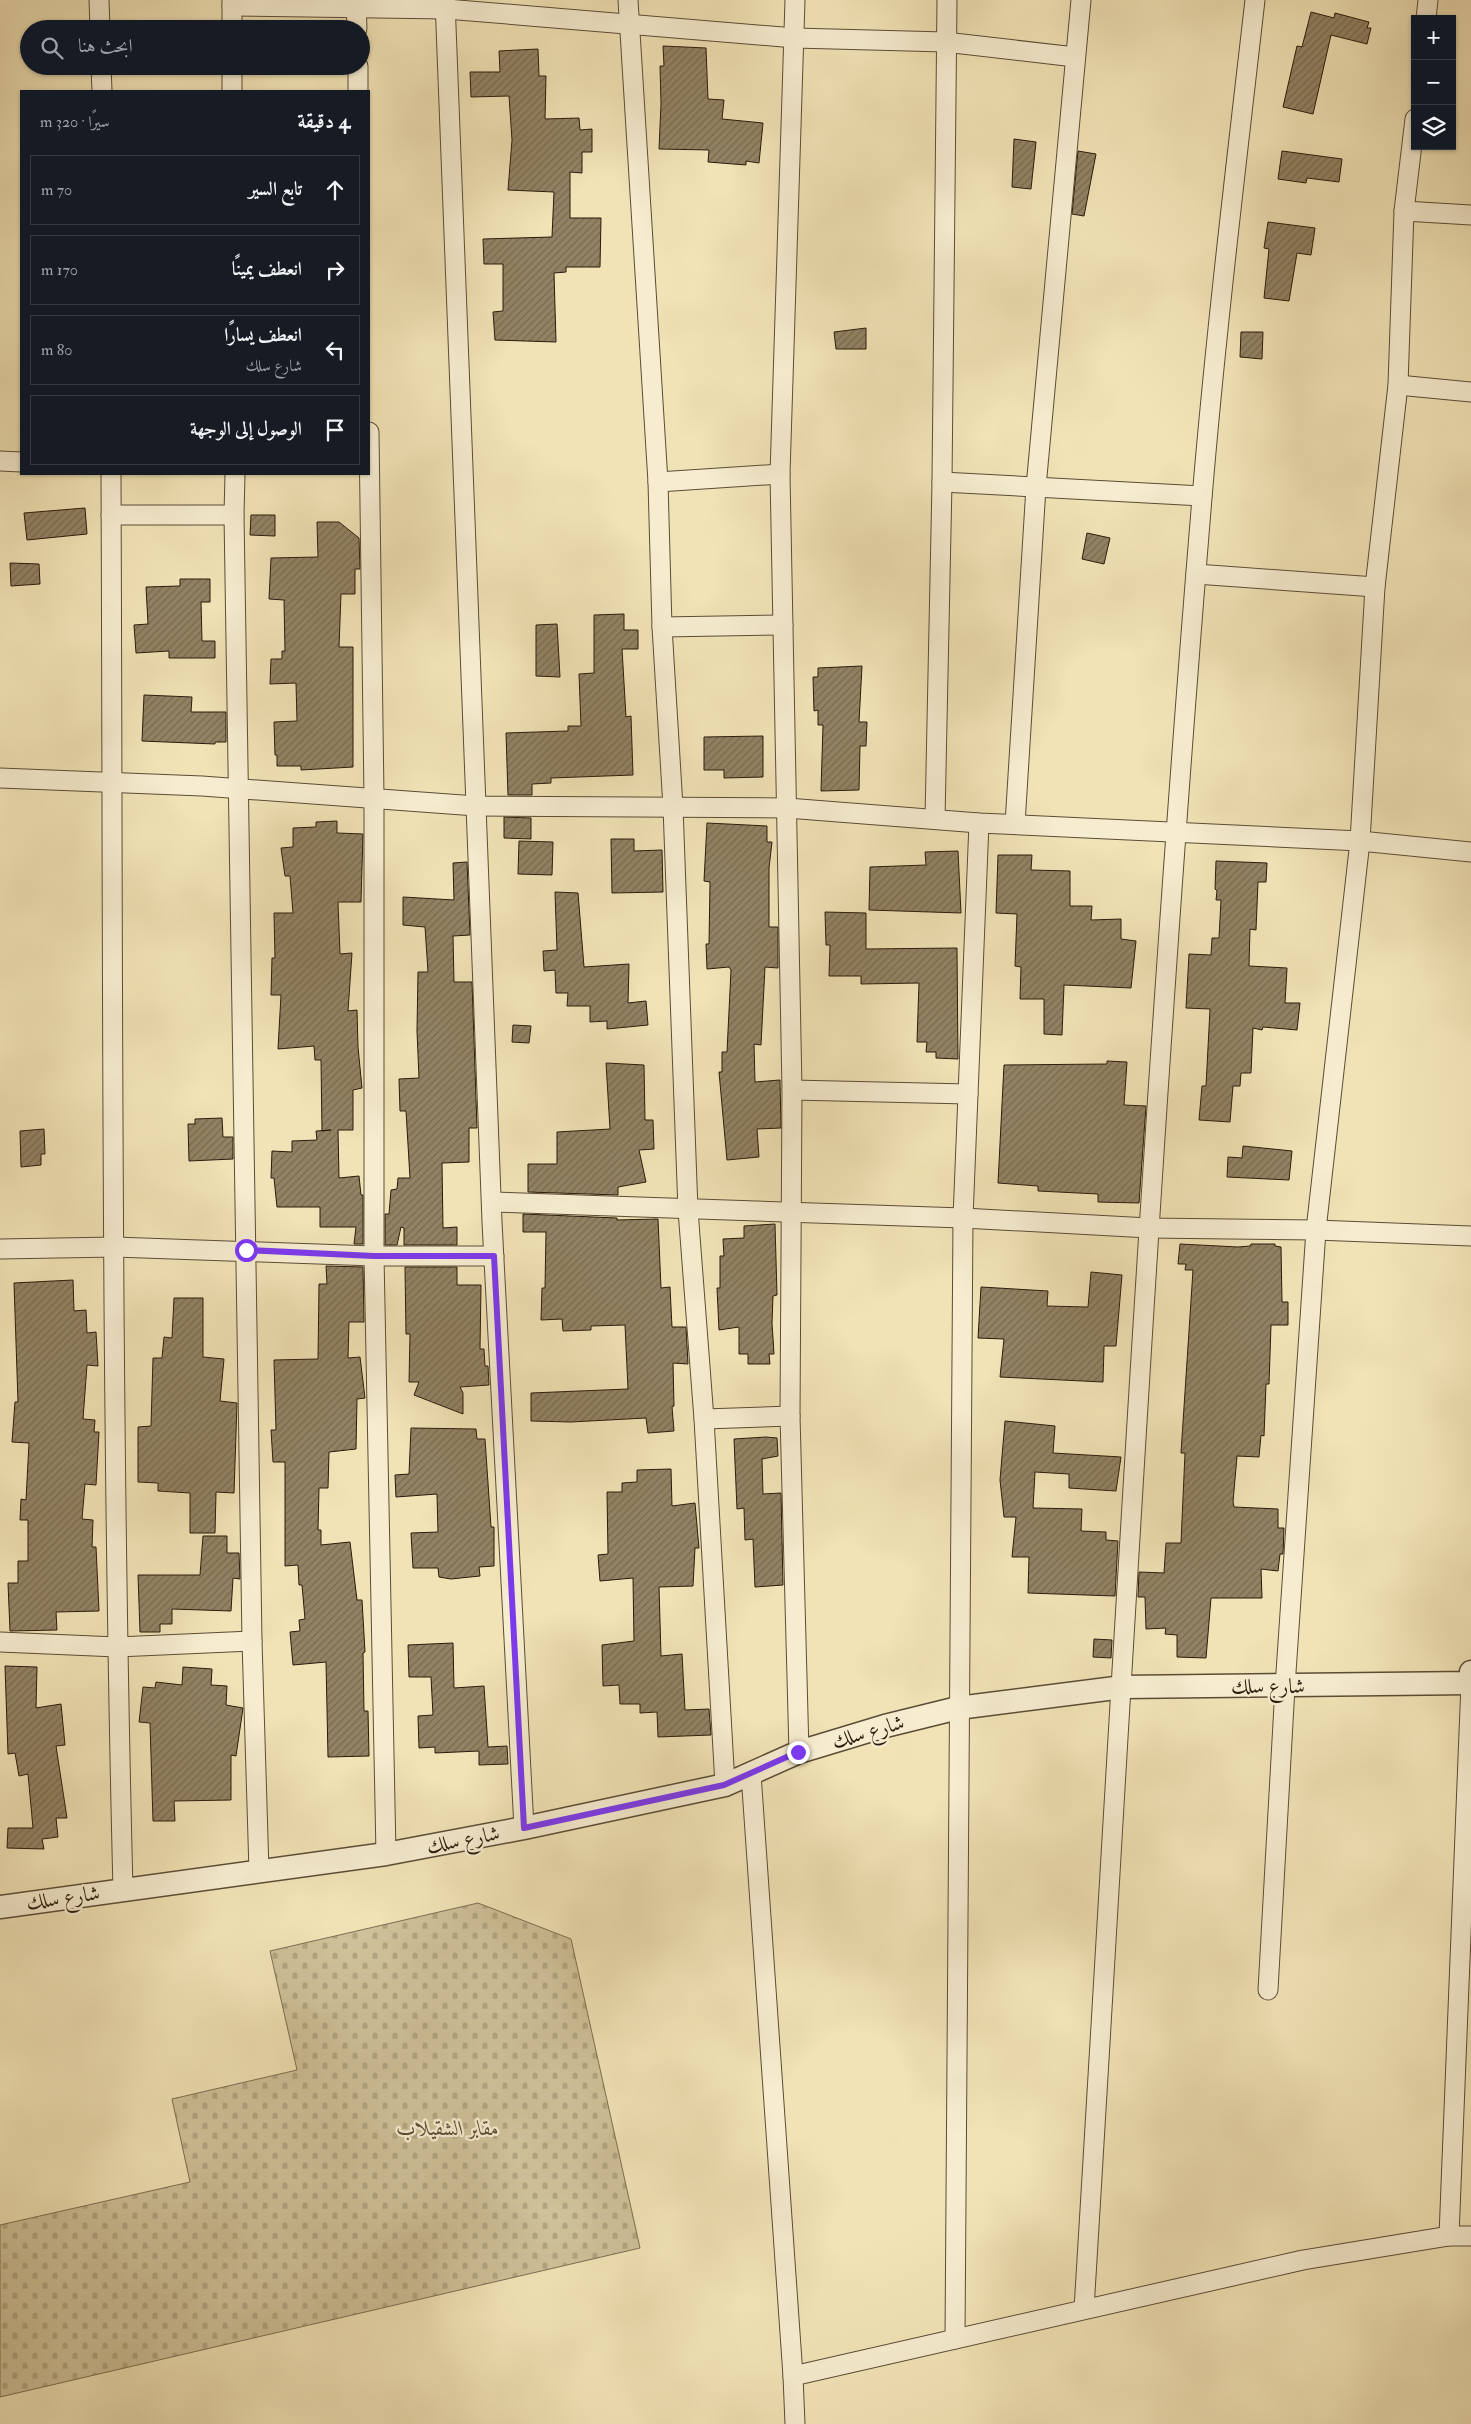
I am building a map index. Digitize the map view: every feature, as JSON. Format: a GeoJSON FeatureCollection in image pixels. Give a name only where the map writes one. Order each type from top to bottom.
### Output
{"type":"FeatureCollection","features":[{"type":"Feature","properties":{"kind":"street"},"geometry":{"type":"LineString","coordinates":[[99,0],[100,20]]}},
{"type":"Feature","properties":{"kind":"street"},"geometry":{"type":"LineString","coordinates":[[628,0],[658,482],[662,628],[673,807],[688,1210],[704,1419],[724,1785]]}},
{"type":"Feature","properties":{"kind":"street"},"geometry":{"type":"LineString","coordinates":[[795,0],[780,474],[792,1090],[790,1416],[798,1752]]}},
{"type":"Feature","properties":{"kind":"street"},"geometry":{"type":"LineString","coordinates":[[935,820],[942,482],[945,42],[947,0]]}},
{"type":"Feature","properties":{"kind":"street"},"geometry":{"type":"LineString","coordinates":[[1015,824],[1036,486],[1081,0]]}},
{"type":"Feature","properties":{"kind":"street"},"geometry":{"type":"LineString","coordinates":[[1084,2309],[1123,1687],[1149,1228],[1196,574],[1225,254],[1255,0]]}},
{"type":"Feature","properties":{"kind":"street"},"geometry":{"type":"LineString","coordinates":[[1426,15],[1428,0]]}},
{"type":"Feature","properties":{"kind":"street"},"geometry":{"type":"LineString","coordinates":[[232,20],[232,3],[445,5],[628,24],[795,38],[945,42],[1075,57]]}},
{"type":"Feature","properties":{"kind":"street"},"geometry":{"type":"LineString","coordinates":[[356,4],[356,20]]}},
{"type":"Feature","properties":{"kind":"street"},"geometry":{"type":"LineString","coordinates":[[445,5],[494,1256],[524,1828]]}},
{"type":"Feature","properties":{"kind":"street"},"geometry":{"type":"LineString","coordinates":[[101,75],[102,90]]}},
{"type":"Feature","properties":{"kind":"street"},"geometry":{"type":"LineString","coordinates":[[232,75],[232,90]]}},
{"type":"Feature","properties":{"kind":"street"},"geometry":{"type":"LineString","coordinates":[[358,75],[358,90]]}},
{"type":"Feature","properties":{"kind":"street"},"geometry":{"type":"LineString","coordinates":[[1268,1990],[1285,1686],[1316,1230],[1360,841],[1376,587],[1398,384],[1404,211],[1411,150]]}},
{"type":"Feature","properties":{"kind":"street"},"geometry":{"type":"LineString","coordinates":[[1404,211],[1471,215]]}},
{"type":"Feature","properties":{"kind":"street"},"geometry":{"type":"LineString","coordinates":[[1398,384],[1471,392]]}},
{"type":"Feature","properties":{"kind":"street"},"geometry":{"type":"LineString","coordinates":[[0,461],[20,462]]}},
{"type":"Feature","properties":{"kind":"street"},"geometry":{"type":"LineString","coordinates":[[658,482],[780,474]]}},
{"type":"Feature","properties":{"kind":"street"},"geometry":{"type":"LineString","coordinates":[[111,475],[110,781],[117,1647],[123,1890]]}},
{"type":"Feature","properties":{"kind":"street"},"geometry":{"type":"LineString","coordinates":[[235,475],[234,515],[252,1641],[259,1871]]}},
{"type":"Feature","properties":{"kind":"street"},"geometry":{"type":"LineString","coordinates":[[369,475],[374,797],[374,1256],[386,1854]]}},
{"type":"Feature","properties":{"kind":"street"},"geometry":{"type":"LineString","coordinates":[[942,482],[1202,496]]}},
{"type":"Feature","properties":{"kind":"street"},"geometry":{"type":"LineString","coordinates":[[111,515],[234,515]]}},
{"type":"Feature","properties":{"kind":"street"},"geometry":{"type":"LineString","coordinates":[[1196,574],[1376,587]]}},
{"type":"Feature","properties":{"kind":"street"},"geometry":{"type":"LineString","coordinates":[[662,628],[783,625]]}},
{"type":"Feature","properties":{"kind":"street"},"geometry":{"type":"LineString","coordinates":[[0,778],[110,781],[374,797],[476,806],[787,808],[979,823],[1360,841],[1471,852]]}},
{"type":"Feature","properties":{"kind":"street"},"geometry":{"type":"LineString","coordinates":[[955,2339],[958,1708],[963,1218],[979,823]]}},
{"type":"Feature","properties":{"kind":"street"},"geometry":{"type":"LineString","coordinates":[[792,1090],[968,1094]]}},
{"type":"Feature","properties":{"kind":"street"},"geometry":{"type":"LineString","coordinates":[[492,1202],[790,1214],[963,1218],[1149,1228],[1316,1230],[1471,1236]]}},
{"type":"Feature","properties":{"kind":"street"},"geometry":{"type":"LineString","coordinates":[[0,1249],[115,1247],[246,1250],[374,1256],[494,1256]]}},
{"type":"Feature","properties":{"kind":"street"},"geometry":{"type":"LineString","coordinates":[[704,1419],[790,1416]]}},
{"type":"Feature","properties":{"kind":"street"},"geometry":{"type":"LineString","coordinates":[[0,1642],[117,1647],[252,1641]]}},
{"type":"Feature","properties":{"kind":"street"},"geometry":{"type":"LineString","coordinates":[[1448,2236],[1471,1672]]}},
{"type":"Feature","properties":{"kind":"street","name":"شارع سلك"},"geometry":{"type":"LineString","coordinates":[[0,1907],[386,1854],[524,1828],[724,1785],[798,1752],[885,1726],[958,1708],[1123,1687],[1470,1683]]}},
{"type":"Feature","properties":{"kind":"street"},"geometry":{"type":"LineString","coordinates":[[751,1774],[794,2376],[794,2424]]}},
{"type":"Feature","properties":{"kind":"street"},"geometry":{"type":"LineString","coordinates":[[794,2376],[1303,2260],[1448,2236],[1471,2236]]}},
{"type":"Feature","properties":{"kind":"green space","name":"مقابر الشقيلاب"},"geometry":{"type":"Polygon","coordinates":[[[478,1903],[571,1939],[640,2248],[0,2397],[0,2225],[190,2182],[172,2099],[297,2070],[270,1951],[478,1903]]]}},
{"type":"Feature","properties":{"kind":"building"},"geometry":{"type":"Polygon","coordinates":[[[1311,12],[1334,18],[1335,13],[1369,22],[1367,28],[1371,28],[1367,44],[1331,35],[1313,114],[1283,107],[1297,46],[1302,47],[1311,12]]]}},
{"type":"Feature","properties":{"kind":"building"},"geometry":{"type":"Polygon","coordinates":[[[663,46],[706,48],[708,99],[724,100],[722,119],[763,123],[759,163],[746,161],[746,165],[708,162],[709,150],[659,149],[660,66],[664,66],[663,46]]]}},
{"type":"Feature","properties":{"kind":"building"},"geometry":{"type":"Polygon","coordinates":[[[538,49],[539,76],[546,76],[545,119],[579,118],[580,130],[592,129],[592,152],[582,152],[582,173],[570,172],[570,218],[601,218],[600,267],[566,267],[566,272],[554,273],[556,342],[495,340],[493,312],[503,311],[503,264],[484,264],[483,239],[552,237],[554,192],[508,190],[512,140],[509,96],[471,97],[470,72],[500,72],[499,51],[538,49]]]}},
{"type":"Feature","properties":{"kind":"building"},"geometry":{"type":"Polygon","coordinates":[[[1014,139],[1036,142],[1031,189],[1012,187],[1014,139]]]}},
{"type":"Feature","properties":{"kind":"building"},"geometry":{"type":"Polygon","coordinates":[[[1078,151],[1096,154],[1084,216],[1072,214],[1078,151]]]}},
{"type":"Feature","properties":{"kind":"building"},"geometry":{"type":"Polygon","coordinates":[[[1282,151],[1342,159],[1339,182],[1307,178],[1306,183],[1278,179],[1282,151]]]}},
{"type":"Feature","properties":{"kind":"building"},"geometry":{"type":"Polygon","coordinates":[[[1268,222],[1315,228],[1311,255],[1297,253],[1289,301],[1264,298],[1269,249],[1264,248],[1268,222]]]}},
{"type":"Feature","properties":{"kind":"building"},"geometry":{"type":"Polygon","coordinates":[[[866,328],[866,349],[836,349],[834,332],[866,328]]]}},
{"type":"Feature","properties":{"kind":"building"},"geometry":{"type":"Polygon","coordinates":[[[1241,332],[1263,332],[1262,359],[1240,357],[1241,332]]]}},
{"type":"Feature","properties":{"kind":"building"},"geometry":{"type":"Polygon","coordinates":[[[85,508],[87,534],[27,540],[24,513],[85,508]]]}},
{"type":"Feature","properties":{"kind":"building"},"geometry":{"type":"Polygon","coordinates":[[[251,515],[275,515],[275,536],[250,535],[251,515]]]}},
{"type":"Feature","properties":{"kind":"building"},"geometry":{"type":"Polygon","coordinates":[[[317,522],[339,522],[359,538],[360,569],[355,569],[355,594],[341,594],[339,647],[353,647],[353,767],[301,770],[301,766],[277,766],[277,755],[275,755],[274,722],[297,721],[296,683],[270,684],[271,659],[282,659],[282,651],[285,651],[284,600],[269,599],[271,558],[318,557],[317,522]]]}},
{"type":"Feature","properties":{"kind":"building"},"geometry":{"type":"Polygon","coordinates":[[[1087,533],[1110,538],[1104,564],[1082,559],[1087,533]]]}},
{"type":"Feature","properties":{"kind":"building"},"geometry":{"type":"Polygon","coordinates":[[[10,563],[39,564],[40,584],[11,586],[10,563]]]}},
{"type":"Feature","properties":{"kind":"building"},"geometry":{"type":"Polygon","coordinates":[[[180,579],[210,579],[210,602],[201,602],[202,641],[215,641],[215,658],[169,658],[169,651],[136,653],[134,625],[148,624],[146,587],[180,586],[180,579]]]}},
{"type":"Feature","properties":{"kind":"building"},"geometry":{"type":"Polygon","coordinates":[[[624,614],[624,630],[638,630],[638,649],[622,649],[626,717],[631,716],[633,775],[551,778],[551,783],[532,784],[532,795],[508,795],[506,733],[568,731],[568,726],[581,726],[579,674],[594,673],[594,615],[624,614]]]}},
{"type":"Feature","properties":{"kind":"building"},"geometry":{"type":"Polygon","coordinates":[[[557,624],[560,677],[536,676],[536,625],[557,624]]]}},
{"type":"Feature","properties":{"kind":"building"},"geometry":{"type":"Polygon","coordinates":[[[862,666],[859,722],[867,722],[866,746],[860,746],[859,790],[821,791],[823,725],[818,725],[818,710],[814,711],[813,677],[818,677],[818,668],[862,666]]]}},
{"type":"Feature","properties":{"kind":"building"},"geometry":{"type":"Polygon","coordinates":[[[144,695],[192,697],[191,712],[226,712],[226,742],[215,742],[215,744],[142,741],[144,695]]]}},
{"type":"Feature","properties":{"kind":"building"},"geometry":{"type":"Polygon","coordinates":[[[763,736],[763,777],[724,778],[724,770],[704,770],[704,737],[763,736]]]}},
{"type":"Feature","properties":{"kind":"building"},"geometry":{"type":"Polygon","coordinates":[[[504,817],[531,818],[531,839],[504,838],[504,817]]]}},
{"type":"Feature","properties":{"kind":"building"},"geometry":{"type":"Polygon","coordinates":[[[337,821],[337,833],[363,834],[361,902],[338,902],[340,954],[352,953],[348,1011],[357,1010],[362,1088],[353,1090],[353,1130],[338,1130],[339,1178],[359,1176],[361,1195],[363,1195],[363,1244],[354,1244],[356,1227],[320,1227],[320,1207],[277,1207],[274,1178],[271,1178],[272,1151],[292,1152],[292,1141],[317,1140],[316,1131],[322,1131],[321,1060],[315,1060],[314,1046],[278,1049],[281,995],[271,995],[272,958],[275,958],[274,913],[293,913],[290,876],[285,876],[281,848],[293,847],[293,828],[316,827],[316,822],[337,821]]]}},
{"type":"Feature","properties":{"kind":"building"},"geometry":{"type":"Polygon","coordinates":[[[707,823],[767,826],[767,842],[772,842],[769,868],[769,927],[778,927],[778,968],[765,967],[761,1045],[754,1044],[755,1082],[780,1080],[781,1128],[757,1129],[759,1157],[727,1160],[719,1072],[722,1072],[722,1052],[727,1052],[731,970],[729,967],[707,969],[706,944],[709,944],[710,882],[704,881],[707,823]]]}},
{"type":"Feature","properties":{"kind":"building"},"geometry":{"type":"Polygon","coordinates":[[[611,839],[634,839],[634,851],[662,850],[663,892],[612,893],[611,839]]]}},
{"type":"Feature","properties":{"kind":"building"},"geometry":{"type":"Polygon","coordinates":[[[519,841],[553,842],[552,875],[518,874],[519,841]]]}},
{"type":"Feature","properties":{"kind":"building"},"geometry":{"type":"Polygon","coordinates":[[[958,851],[961,913],[869,910],[870,867],[926,865],[925,852],[958,851]]]}},
{"type":"Feature","properties":{"kind":"building"},"geometry":{"type":"Polygon","coordinates":[[[998,855],[1032,855],[1031,870],[1070,871],[1070,906],[1092,906],[1091,920],[1121,919],[1121,939],[1136,941],[1131,988],[1064,985],[1062,1035],[1044,1034],[1044,999],[1020,999],[1021,967],[1015,966],[1017,914],[996,913],[998,855]]]}},
{"type":"Feature","properties":{"kind":"building"},"geometry":{"type":"Polygon","coordinates":[[[1216,861],[1267,863],[1266,882],[1258,882],[1256,930],[1250,929],[1249,966],[1287,968],[1285,1003],[1300,1003],[1297,1030],[1263,1027],[1262,1030],[1253,1028],[1251,1073],[1241,1073],[1240,1086],[1233,1086],[1230,1122],[1199,1120],[1202,1086],[1206,1086],[1210,1009],[1186,1008],[1189,954],[1211,955],[1212,938],[1219,938],[1221,900],[1216,900],[1216,861]]]}},
{"type":"Feature","properties":{"kind":"building"},"geometry":{"type":"Polygon","coordinates":[[[467,862],[470,935],[453,936],[454,982],[472,982],[477,1128],[469,1128],[469,1162],[442,1163],[443,1228],[457,1227],[457,1245],[404,1245],[404,1228],[401,1227],[397,1245],[385,1245],[385,1214],[389,1214],[391,1190],[397,1189],[398,1178],[410,1178],[406,1111],[400,1111],[399,1079],[419,1078],[417,1031],[418,972],[428,972],[425,927],[403,925],[403,897],[454,900],[453,863],[467,862]]]}},
{"type":"Feature","properties":{"kind":"building"},"geometry":{"type":"Polygon","coordinates":[[[555,892],[578,893],[584,967],[629,964],[628,1003],[646,1001],[648,1025],[607,1029],[607,1021],[590,1022],[590,1006],[567,1006],[568,993],[556,993],[555,970],[544,971],[543,951],[557,950],[555,892]]]}},
{"type":"Feature","properties":{"kind":"building"},"geometry":{"type":"Polygon","coordinates":[[[825,912],[866,913],[866,949],[957,948],[958,1059],[936,1058],[936,1052],[926,1052],[927,1042],[917,1042],[919,983],[861,984],[861,976],[829,976],[830,945],[826,945],[825,912]]]}},
{"type":"Feature","properties":{"kind":"building"},"geometry":{"type":"Polygon","coordinates":[[[513,1025],[531,1026],[529,1043],[512,1042],[513,1025]]]}},
{"type":"Feature","properties":{"kind":"building"},"geometry":{"type":"Polygon","coordinates":[[[1107,1061],[1127,1062],[1124,1105],[1146,1106],[1139,1203],[1098,1202],[1098,1194],[1038,1191],[1038,1186],[998,1183],[1004,1065],[1107,1064],[1107,1061]]]}},
{"type":"Feature","properties":{"kind":"building"},"geometry":{"type":"Polygon","coordinates":[[[606,1063],[644,1065],[645,1120],[653,1120],[654,1149],[639,1150],[646,1182],[618,1187],[618,1195],[528,1192],[528,1164],[557,1164],[557,1132],[610,1129],[606,1063]]]}},
{"type":"Feature","properties":{"kind":"building"},"geometry":{"type":"Polygon","coordinates":[[[222,1118],[223,1137],[233,1137],[233,1159],[189,1161],[188,1124],[195,1124],[195,1119],[222,1118]]]}},
{"type":"Feature","properties":{"kind":"building"},"geometry":{"type":"Polygon","coordinates":[[[44,1129],[45,1154],[41,1154],[41,1165],[21,1167],[20,1131],[44,1129]]]}},
{"type":"Feature","properties":{"kind":"building"},"geometry":{"type":"Polygon","coordinates":[[[1243,1146],[1292,1151],[1289,1180],[1227,1177],[1228,1157],[1242,1158],[1243,1146]]]}},
{"type":"Feature","properties":{"kind":"building"},"geometry":{"type":"Polygon","coordinates":[[[523,1214],[617,1218],[617,1220],[658,1219],[661,1288],[670,1287],[672,1327],[686,1327],[688,1364],[673,1363],[674,1406],[672,1407],[674,1431],[648,1433],[646,1418],[571,1422],[531,1421],[531,1393],[628,1389],[625,1325],[591,1326],[591,1330],[563,1331],[562,1319],[541,1320],[542,1288],[545,1288],[546,1232],[523,1232],[523,1214]]]}},
{"type":"Feature","properties":{"kind":"building"},"geometry":{"type":"Polygon","coordinates":[[[775,1224],[777,1295],[773,1296],[774,1354],[769,1354],[770,1364],[748,1364],[748,1354],[739,1354],[739,1327],[719,1330],[717,1288],[720,1288],[720,1256],[724,1256],[723,1239],[744,1238],[744,1226],[775,1224]]]}},
{"type":"Feature","properties":{"kind":"building"},"geometry":{"type":"Polygon","coordinates":[[[1180,1244],[1238,1247],[1250,1246],[1251,1244],[1275,1244],[1275,1246],[1281,1247],[1282,1302],[1288,1302],[1288,1325],[1271,1325],[1269,1384],[1266,1384],[1264,1436],[1261,1435],[1259,1457],[1237,1456],[1233,1502],[1234,1507],[1278,1509],[1278,1528],[1284,1528],[1283,1554],[1280,1554],[1278,1571],[1261,1569],[1262,1598],[1211,1598],[1206,1658],[1177,1657],[1177,1635],[1165,1634],[1166,1628],[1146,1629],[1145,1597],[1138,1597],[1139,1572],[1164,1573],[1166,1543],[1181,1543],[1185,1453],[1181,1453],[1193,1270],[1185,1270],[1186,1264],[1178,1264],[1180,1244]]]}},
{"type":"Feature","properties":{"kind":"building"},"geometry":{"type":"Polygon","coordinates":[[[326,1266],[363,1267],[364,1322],[349,1322],[348,1358],[360,1357],[365,1398],[357,1399],[356,1449],[329,1452],[328,1488],[319,1488],[318,1530],[321,1530],[321,1545],[350,1542],[357,1600],[362,1600],[365,1652],[363,1653],[364,1711],[368,1711],[369,1756],[328,1757],[326,1662],[293,1665],[290,1632],[300,1631],[299,1620],[305,1619],[302,1585],[299,1585],[298,1565],[285,1566],[285,1462],[273,1462],[271,1430],[276,1430],[274,1360],[318,1359],[319,1284],[327,1284],[326,1266]]]}},
{"type":"Feature","properties":{"kind":"building"},"geometry":{"type":"Polygon","coordinates":[[[405,1267],[457,1267],[457,1285],[481,1285],[480,1349],[484,1349],[485,1366],[488,1366],[489,1385],[460,1387],[463,1393],[463,1414],[414,1395],[419,1382],[409,1382],[410,1334],[406,1334],[405,1267]]]}},
{"type":"Feature","properties":{"kind":"building"},"geometry":{"type":"Polygon","coordinates":[[[1091,1272],[1122,1275],[1116,1346],[1104,1346],[1103,1382],[1000,1377],[1004,1339],[978,1338],[981,1287],[1048,1291],[1047,1306],[1088,1307],[1091,1272]]]}},
{"type":"Feature","properties":{"kind":"building"},"geometry":{"type":"Polygon","coordinates":[[[73,1280],[74,1311],[86,1310],[87,1333],[96,1332],[98,1366],[87,1365],[83,1419],[95,1420],[94,1432],[99,1432],[96,1485],[85,1484],[82,1519],[93,1520],[92,1547],[96,1547],[99,1611],[56,1612],[57,1630],[10,1631],[8,1583],[18,1583],[18,1561],[28,1561],[28,1520],[20,1520],[21,1499],[26,1500],[29,1443],[12,1442],[15,1402],[18,1402],[14,1283],[73,1280]]]}},
{"type":"Feature","properties":{"kind":"building"},"geometry":{"type":"Polygon","coordinates":[[[174,1298],[203,1298],[203,1357],[224,1359],[220,1401],[237,1403],[234,1493],[216,1492],[215,1533],[190,1533],[190,1493],[158,1491],[158,1483],[138,1482],[138,1427],[151,1426],[153,1358],[162,1358],[164,1337],[172,1338],[174,1298]]]}},
{"type":"Feature","properties":{"kind":"building"},"geometry":{"type":"Polygon","coordinates":[[[1005,1421],[1055,1426],[1053,1453],[1121,1457],[1116,1491],[1069,1488],[1069,1474],[1035,1472],[1033,1508],[1082,1509],[1081,1531],[1106,1532],[1106,1540],[1118,1541],[1115,1596],[1028,1593],[1029,1557],[1012,1557],[1016,1517],[1004,1517],[1000,1480],[1005,1421]]]}},
{"type":"Feature","properties":{"kind":"building"},"geometry":{"type":"Polygon","coordinates":[[[411,1428],[476,1429],[477,1439],[485,1439],[491,1527],[494,1527],[494,1566],[479,1567],[480,1576],[451,1579],[439,1577],[438,1568],[413,1568],[411,1533],[438,1532],[437,1494],[396,1497],[395,1475],[409,1474],[411,1428]]]}},
{"type":"Feature","properties":{"kind":"building"},"geometry":{"type":"Polygon","coordinates":[[[777,1438],[778,1456],[762,1459],[763,1494],[781,1493],[783,1585],[755,1587],[753,1539],[745,1540],[744,1508],[737,1509],[734,1439],[777,1438]]]}},
{"type":"Feature","properties":{"kind":"building"},"geometry":{"type":"Polygon","coordinates":[[[671,1469],[672,1506],[695,1503],[699,1548],[695,1548],[693,1586],[659,1587],[661,1656],[682,1654],[685,1710],[709,1709],[711,1735],[658,1737],[657,1712],[640,1713],[640,1704],[620,1704],[619,1685],[603,1686],[602,1645],[634,1641],[633,1578],[600,1581],[598,1555],[608,1554],[607,1492],[622,1492],[622,1483],[637,1482],[637,1470],[671,1469]]]}},
{"type":"Feature","properties":{"kind":"building"},"geometry":{"type":"Polygon","coordinates":[[[203,1536],[227,1536],[227,1553],[239,1553],[240,1579],[233,1578],[231,1611],[172,1609],[172,1624],[160,1624],[160,1632],[140,1632],[138,1575],[200,1575],[203,1536]]]}},
{"type":"Feature","properties":{"kind":"building"},"geometry":{"type":"Polygon","coordinates":[[[1094,1639],[1112,1640],[1111,1658],[1093,1657],[1094,1639]]]}},
{"type":"Feature","properties":{"kind":"building"},"geometry":{"type":"Polygon","coordinates":[[[453,1643],[454,1688],[484,1686],[488,1747],[507,1746],[508,1764],[479,1765],[479,1751],[435,1753],[435,1747],[419,1748],[418,1716],[433,1715],[431,1677],[409,1677],[408,1645],[453,1643]]]}},
{"type":"Feature","properties":{"kind":"building"},"geometry":{"type":"Polygon","coordinates":[[[5,1666],[37,1667],[36,1708],[61,1704],[65,1745],[56,1746],[67,1818],[56,1818],[58,1837],[42,1839],[44,1849],[7,1848],[8,1828],[33,1828],[28,1774],[19,1776],[15,1753],[8,1754],[5,1666]]]}},
{"type":"Feature","properties":{"kind":"building"},"geometry":{"type":"Polygon","coordinates":[[[183,1667],[212,1669],[211,1685],[227,1686],[226,1705],[243,1708],[236,1756],[231,1755],[231,1800],[174,1801],[175,1821],[153,1821],[150,1723],[139,1722],[143,1687],[155,1688],[156,1682],[182,1685],[183,1667]]]}},
{"type":"Feature","properties":{"kind":"route"},"geometry":{"type":"LineString","coordinates":[[246,1250],[374,1256],[494,1256],[524,1828],[724,1785],[798,1752]]}}]}
